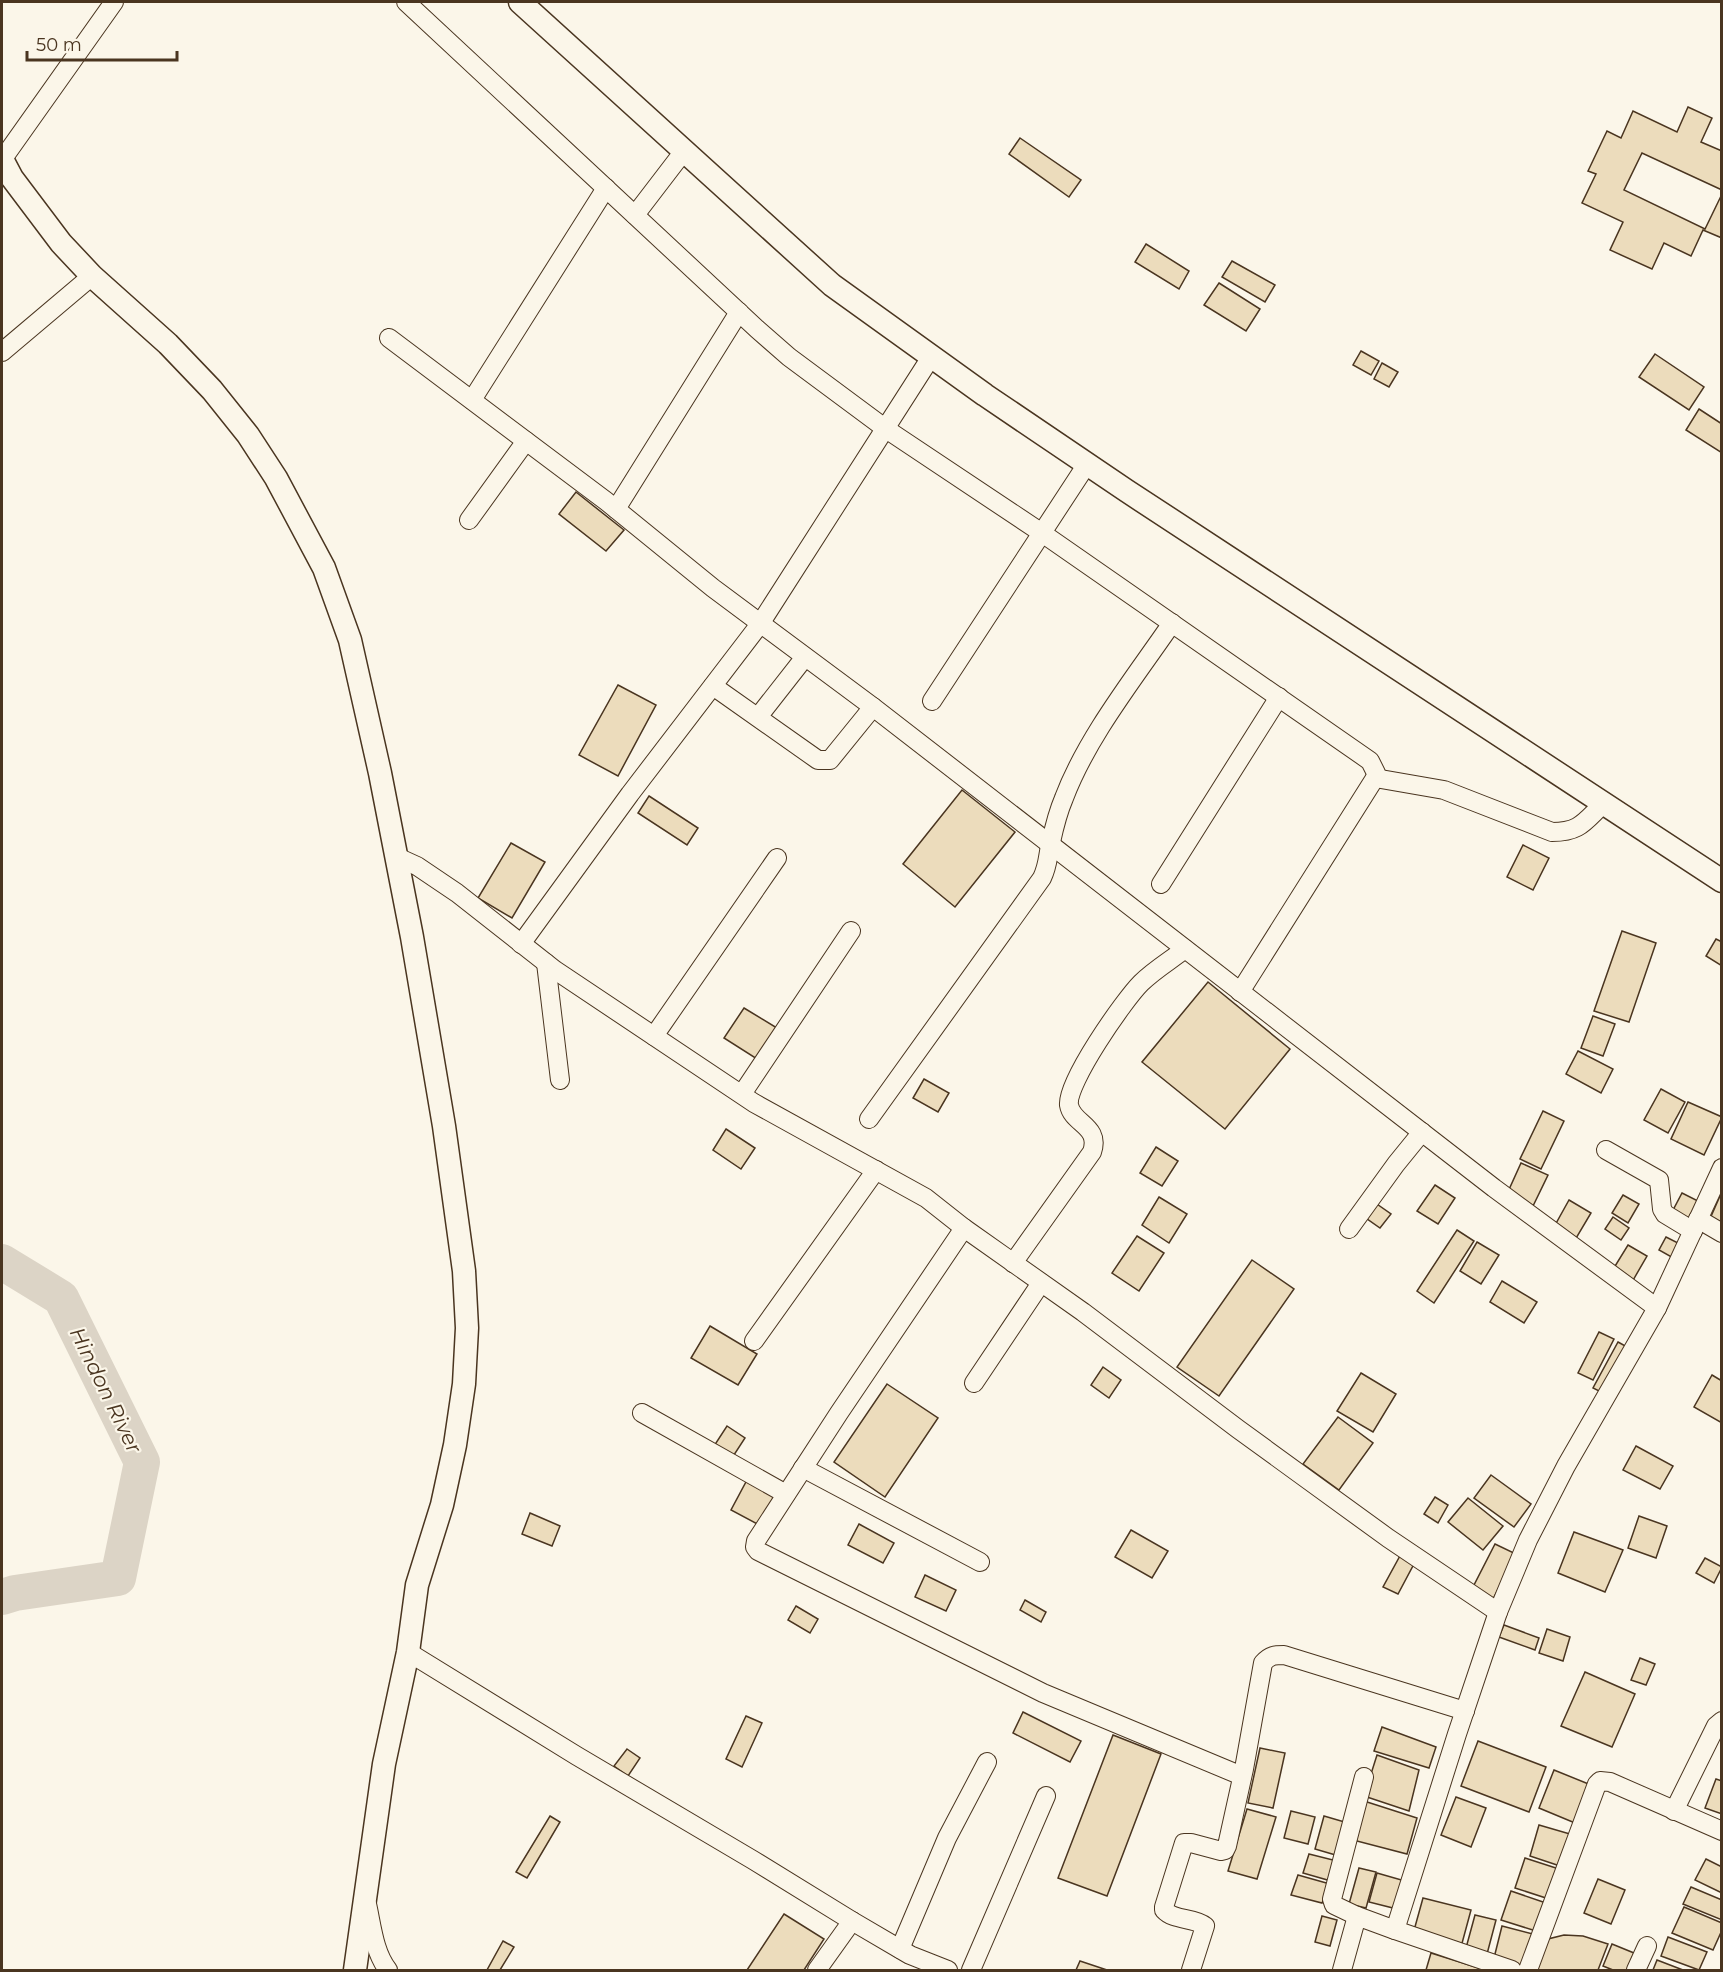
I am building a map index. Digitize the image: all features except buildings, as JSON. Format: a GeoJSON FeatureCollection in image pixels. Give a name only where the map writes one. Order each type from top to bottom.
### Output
{"type":"FeatureCollection","features":[{"type":"Feature","properties":{"kind":"street"},"geometry":{"type":"LineString","coordinates":[[114,2],[2,160],[12,178],[61,243],[92,276],[168,344],[212,390],[248,435],[276,478],[324,568],[350,640],[380,773],[414,949],[444,1126],[464,1271],[467,1328],[464,1384],[455,1445],[442,1505],[417,1585],[408,1652],[384,1764],[355,1971]]}},
{"type":"Feature","properties":{"kind":"street"},"geometry":{"type":"LineString","coordinates":[[406,2],[789,357],[886,429],[1042,533],[1370,761],[1376,773],[1375,778],[1240,992]]}},
{"type":"Feature","properties":{"kind":"street"},"geometry":{"type":"LineString","coordinates":[[520,2],[832,285],[931,357],[1087,464],[1722,881]]}},
{"type":"Feature","properties":{"kind":"street"},"geometry":{"type":"LineString","coordinates":[[635,215],[684,151]]}},
{"type":"Feature","properties":{"kind":"street"},"geometry":{"type":"LineString","coordinates":[[472,400],[606,188]]}},
{"type":"Feature","properties":{"kind":"street"},"geometry":{"type":"LineString","coordinates":[[2,352],[92,276]]}},
{"type":"Feature","properties":{"kind":"street"},"geometry":{"type":"LineString","coordinates":[[616,509],[739,312]]}},
{"type":"Feature","properties":{"kind":"street"},"geometry":{"type":"LineString","coordinates":[[389,338],[616,509],[713,588],[873,707],[1494,1188],[1657,1308]]}},
{"type":"Feature","properties":{"kind":"street"},"geometry":{"type":"LineString","coordinates":[[521,944],[630,794],[760,624],[931,357]]}},
{"type":"Feature","properties":{"kind":"street"},"geometry":{"type":"LineString","coordinates":[[469,520],[526,441]]}},
{"type":"Feature","properties":{"kind":"street"},"geometry":{"type":"LineString","coordinates":[[932,701],[1087,464]]}},
{"type":"Feature","properties":{"kind":"street"},"geometry":{"type":"LineString","coordinates":[[869,1119],[1042,878],[1048,865],[1050,844],[1064,799],[1077,768],[1096,734],[1172,623]]}},
{"type":"Feature","properties":{"kind":"street"},"geometry":{"type":"LineString","coordinates":[[758,717],[805,657]]}},
{"type":"Feature","properties":{"kind":"street"},"geometry":{"type":"LineString","coordinates":[[713,686],[818,760],[824,761],[830,760],[873,707]]}},
{"type":"Feature","properties":{"kind":"street"},"geometry":{"type":"LineString","coordinates":[[1161,884],[1279,697]]}},
{"type":"Feature","properties":{"kind":"street"},"geometry":{"type":"LineString","coordinates":[[1375,778],[1444,790],[1552,832],[1569,832],[1582,825],[1603,804]]}},
{"type":"Feature","properties":{"kind":"street"},"geometry":{"type":"LineString","coordinates":[[395,856],[417,866],[457,893],[546,963],[741,1094],[926,1198],[1369,1524],[1498,1612]]}},
{"type":"Feature","properties":{"kind":"street"},"geometry":{"type":"LineString","coordinates":[[654,1036],[777,858]]}},
{"type":"Feature","properties":{"kind":"street"},"geometry":{"type":"LineString","coordinates":[[741,1094],[851,931]]}},
{"type":"Feature","properties":{"kind":"street"},"geometry":{"type":"LineString","coordinates":[[1013,1263],[1092,1152],[1093,1137],[1072,1112],[1070,1100],[1073,1088],[1099,1038],[1142,981],[1185,949]]}},
{"type":"Feature","properties":{"kind":"street"},"geometry":{"type":"LineString","coordinates":[[546,963],[560,1080]]}},
{"type":"Feature","properties":{"kind":"street"},"geometry":{"type":"LineString","coordinates":[[1349,1229],[1422,1132]]}},
{"type":"Feature","properties":{"kind":"street"},"geometry":{"type":"LineString","coordinates":[[1606,1150],[1659,1180],[1662,1209],[1665,1214],[1722,1233]]}},
{"type":"Feature","properties":{"kind":"street"},"geometry":{"type":"LineString","coordinates":[[1395,1930],[1498,1612],[1528,1540],[1566,1466],[1657,1308],[1722,1168]]}},
{"type":"Feature","properties":{"kind":"street"},"geometry":{"type":"LineString","coordinates":[[754,1341],[876,1170]]}},
{"type":"Feature","properties":{"kind":"street"},"geometry":{"type":"LineString","coordinates":[[964,1228],[802,1468],[755,1546],[758,1551],[1043,1693],[1242,1776]]}},
{"type":"Feature","properties":{"kind":"street"},"geometry":{"type":"LineString","coordinates":[[974,1383],[1041,1283]]}},
{"type":"Feature","properties":{"kind":"street"},"geometry":{"type":"LineString","coordinates":[[642,1413],[786,1494]]}},
{"type":"Feature","properties":{"kind":"street"},"geometry":{"type":"LineString","coordinates":[[802,1468],[980,1562]]}},
{"type":"Feature","properties":{"kind":"street"},"geometry":{"type":"LineString","coordinates":[[408,1652],[852,1921],[900,1949],[948,1971]]}},
{"type":"Feature","properties":{"kind":"street"},"geometry":{"type":"LineString","coordinates":[[1191,1971],[1205,1926],[1199,1922],[1168,1914],[1164,1907],[1184,1843],[1217,1851],[1225,1850],[1227,1846],[1263,1663],[1268,1657],[1284,1655],[1466,1711]]}},
{"type":"Feature","properties":{"kind":"street"},"geometry":{"type":"LineString","coordinates":[[1674,1811],[1716,1726],[1722,1721]]}},
{"type":"Feature","properties":{"kind":"street"},"geometry":{"type":"LineString","coordinates":[[900,1949],[947,1838],[987,1762]]}},
{"type":"Feature","properties":{"kind":"street"},"geometry":{"type":"LineString","coordinates":[[1364,1777],[1332,1899],[1334,1905],[1357,1916],[1512,1971]]}},
{"type":"Feature","properties":{"kind":"street"},"geometry":{"type":"LineString","coordinates":[[1528,1971],[1600,1781],[1610,1782],[1722,1831]]}},
{"type":"Feature","properties":{"kind":"street"},"geometry":{"type":"LineString","coordinates":[[971,1971],[1046,1796]]}},
{"type":"Feature","properties":{"kind":"street"},"geometry":{"type":"LineString","coordinates":[[365,1892],[378,1951],[388,1971]]}},
{"type":"Feature","properties":{"kind":"street"},"geometry":{"type":"LineString","coordinates":[[1342,1971],[1357,1916]]}},
{"type":"Feature","properties":{"kind":"street"},"geometry":{"type":"LineString","coordinates":[[817,1971],[852,1921]]}},
{"type":"Feature","properties":{"kind":"street"},"geometry":{"type":"LineString","coordinates":[[1636,1971],[1647,1946]]}},
{"type":"Feature","properties":{"kind":"waterway","name":"Hindon River"},"geometry":{"type":"LineString","coordinates":[[2,1262],[61,1298],[142,1462],[118,1578],[15,1593],[2,1597]]}}]}
